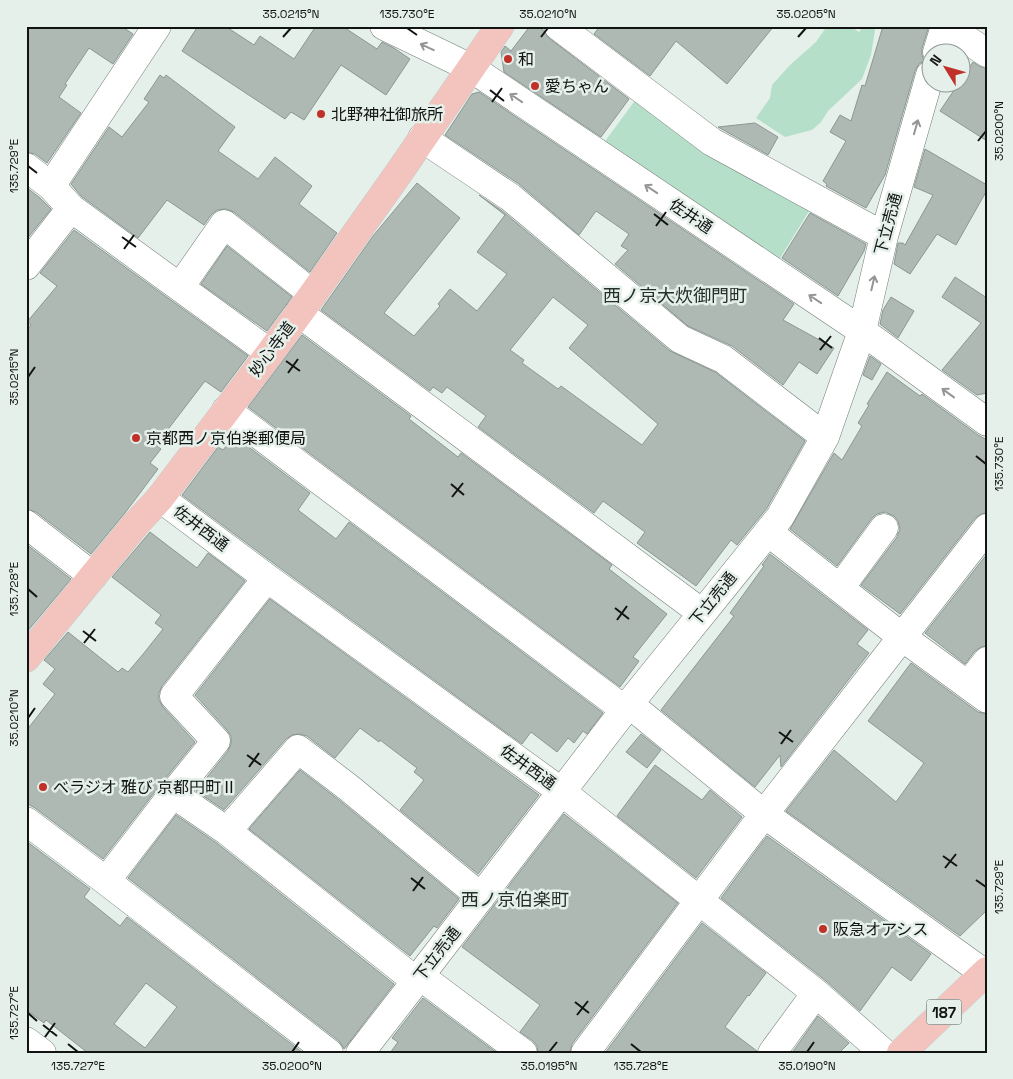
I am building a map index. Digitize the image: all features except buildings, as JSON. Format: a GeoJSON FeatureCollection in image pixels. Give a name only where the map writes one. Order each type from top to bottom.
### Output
{"type":"FeatureCollection","features":[{"type":"Feature","properties":{"kind":"main road","name":"妙心寺道"},"geometry":{"type":"LineString","coordinates":[[26,658],[135,525],[160,498],[270,353],[500,26]]}},
{"type":"Feature","properties":{"kind":"main road","name":"187"},"geometry":{"type":"LineString","coordinates":[[901,1053],[986,972]]}},
{"type":"Feature","properties":{"kind":"street"},"geometry":{"type":"LineString","coordinates":[[51,186],[157,26]]}},
{"type":"Feature","properties":{"kind":"street","name":"佐井通"},"geometry":{"type":"LineString","coordinates":[[384,26],[470,68],[862,331],[985,416]]}},
{"type":"Feature","properties":{"kind":"street"},"geometry":{"type":"LineString","coordinates":[[558,26],[712,142],[884,236]]}},
{"type":"Feature","properties":{"kind":"street"},"geometry":{"type":"LineString","coordinates":[[940,42],[945,26],[987,53]]}},
{"type":"Feature","properties":{"kind":"street","name":"下立売通"},"geometry":{"type":"LineString","coordinates":[[360,1053],[627,707],[780,517],[825,437],[862,331],[884,236],[925,92]]}},
{"type":"Feature","properties":{"kind":"street"},"geometry":{"type":"LineString","coordinates":[[422,138],[510,198],[680,339],[723,359],[825,437]]}},
{"type":"Feature","properties":{"kind":"street"},"geometry":{"type":"LineString","coordinates":[[26,167],[51,186],[71,208],[270,353]]}},
{"type":"Feature","properties":{"kind":"street"},"geometry":{"type":"LineString","coordinates":[[26,266],[71,208]]}},
{"type":"Feature","properties":{"kind":"street"},"geometry":{"type":"LineString","coordinates":[[180,287],[224,224],[306,304],[702,613]]}},
{"type":"Feature","properties":{"kind":"street"},"geometry":{"type":"LineString","coordinates":[[226,410],[627,707],[764,814],[986,972]]}},
{"type":"Feature","properties":{"kind":"street","name":"佐井西通"},"geometry":{"type":"LineString","coordinates":[[160,498],[562,792],[816,993],[884,1053]]}},
{"type":"Feature","properties":{"kind":"street"},"geometry":{"type":"LineString","coordinates":[[26,524],[93,576]]}},
{"type":"Feature","properties":{"kind":"street"},"geometry":{"type":"LineString","coordinates":[[840,588],[884,528]]}},
{"type":"Feature","properties":{"kind":"street"},"geometry":{"type":"LineString","coordinates":[[585,1053],[764,814],[987,528]]}},
{"type":"Feature","properties":{"kind":"street"},"geometry":{"type":"LineString","coordinates":[[768,532],[977,692],[987,662]]}},
{"type":"Feature","properties":{"kind":"street"},"geometry":{"type":"LineString","coordinates":[[106,881],[216,741],[174,696],[267,578]]}},
{"type":"Feature","properties":{"kind":"street"},"geometry":{"type":"LineString","coordinates":[[227,831],[298,749],[349,788],[482,897]]}},
{"type":"Feature","properties":{"kind":"street"},"geometry":{"type":"LineString","coordinates":[[173,794],[227,831],[418,979],[523,1053]]}},
{"type":"Feature","properties":{"kind":"street"},"geometry":{"type":"LineString","coordinates":[[26,821],[329,1053]]}},
{"type":"Feature","properties":{"kind":"street"},"geometry":{"type":"LineString","coordinates":[[772,1053],[816,993]]}},
{"type":"Feature","properties":{"kind":"street"},"geometry":{"type":"LineString","coordinates":[[26,1041],[42,1053]]}},
{"type":"Feature","properties":{"kind":"green space"},"geometry":{"type":"Polygon","coordinates":[[[827,26],[850,26],[859,32],[863,26],[870,26],[875,30],[871,55],[862,79],[828,111],[821,122],[812,130],[785,137],[756,118],[770,98],[772,85],[790,65],[816,42],[827,26]]]}},
{"type":"Feature","properties":{"kind":"green space"},"geometry":{"type":"Polygon","coordinates":[[[639,95],[814,203],[779,260],[603,144],[639,95]]]}},
{"type":"Feature","properties":{"kind":"place","name":"和"},"geometry":{"type":"Point","coordinates":[508,59]}},
{"type":"Feature","properties":{"kind":"place","name":"愛ちゃん"},"geometry":{"type":"Point","coordinates":[535,86]}},
{"type":"Feature","properties":{"kind":"place","name":"北野神社御旅所"},"geometry":{"type":"Point","coordinates":[321,114]}},
{"type":"Feature","properties":{"kind":"place","name":"京都西ノ京伯楽郵便局"},"geometry":{"type":"Point","coordinates":[136,438]}},
{"type":"Feature","properties":{"kind":"place","name":"べラジオ 雅び 京都円町Ⅱ"},"geometry":{"type":"Point","coordinates":[43,787]}},
{"type":"Feature","properties":{"kind":"place","name":"阪急オアシス"},"geometry":{"type":"Point","coordinates":[823,929]}},
{"type":"Feature","properties":{"kind":"district","name":"西ノ京大炊御門町"},"geometry":{"type":"Point","coordinates":[675,295]}},
{"type":"Feature","properties":{"kind":"district","name":"西ノ京伯楽町"},"geometry":{"type":"Point","coordinates":[515,899]}}]}
